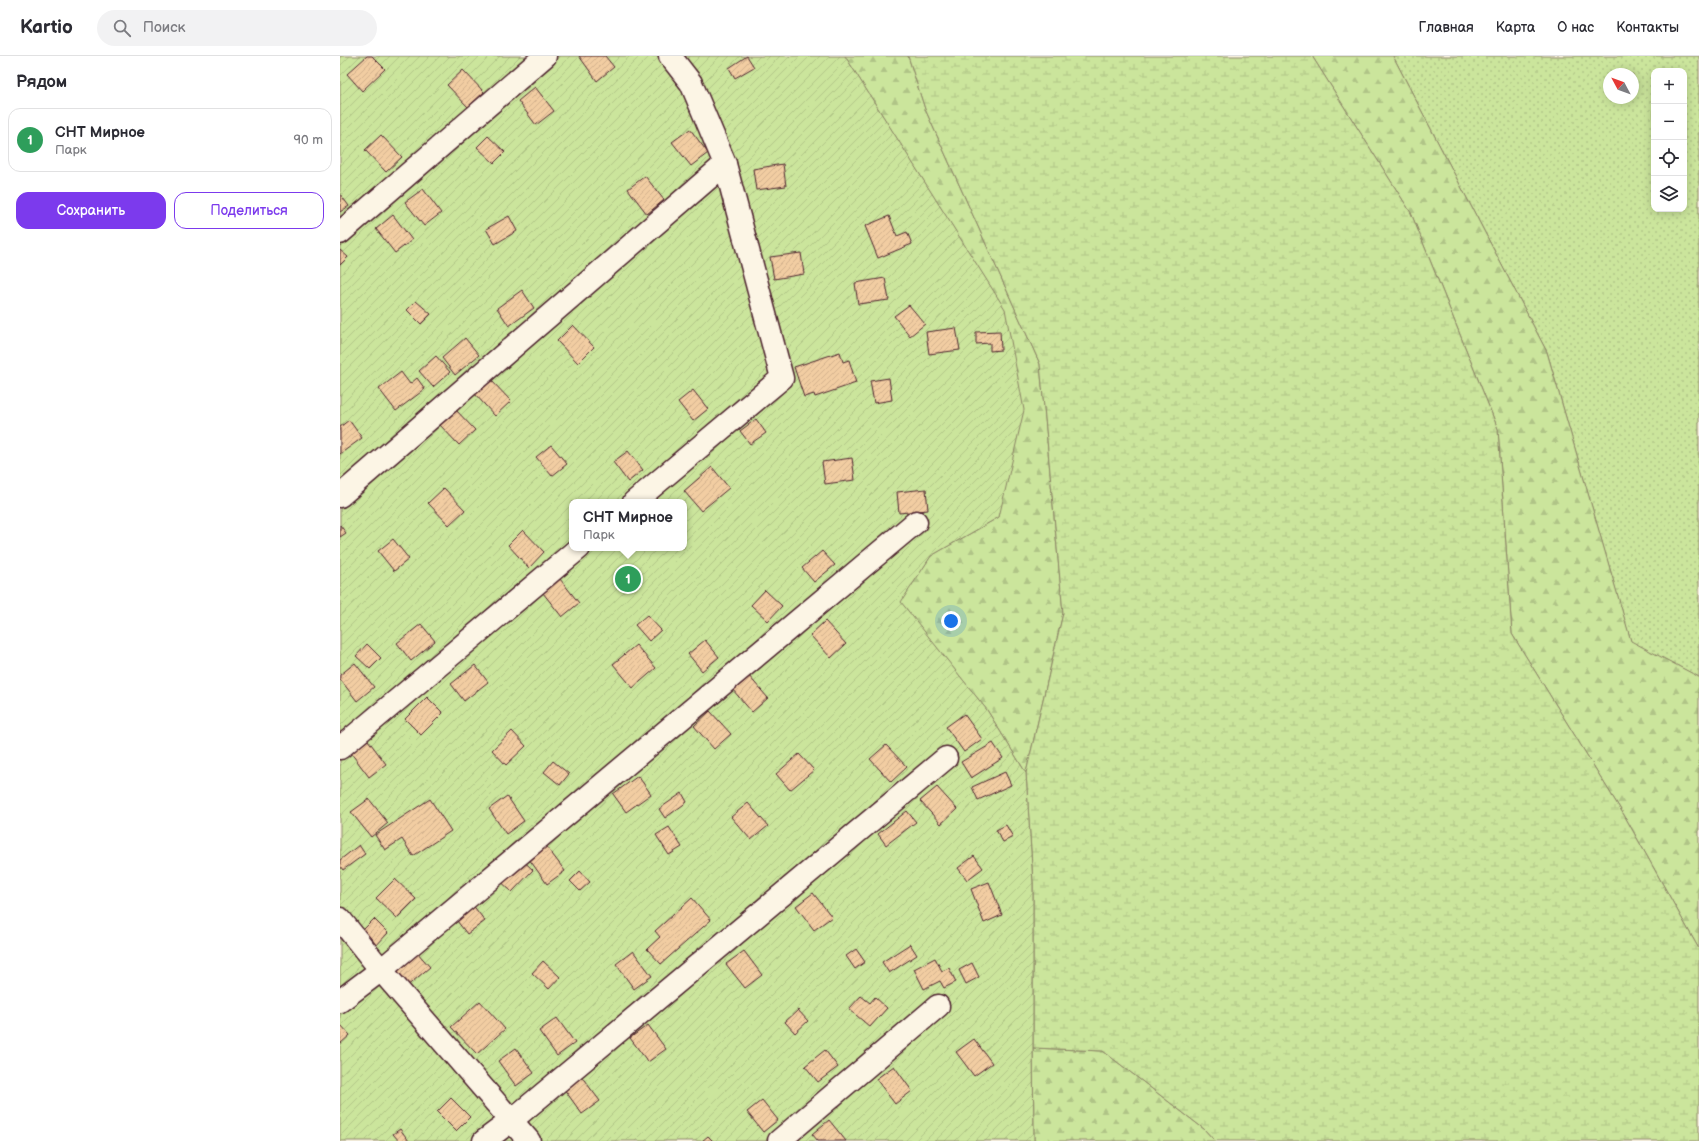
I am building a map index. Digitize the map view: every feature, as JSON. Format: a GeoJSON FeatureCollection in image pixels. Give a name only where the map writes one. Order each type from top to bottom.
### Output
{"type":"FeatureCollection","features":[{"type":"Feature","properties":{"kind":"street"},"geometry":{"type":"LineString","coordinates":[[340,233],[545,56]]}},
{"type":"Feature","properties":{"kind":"street"},"geometry":{"type":"LineString","coordinates":[[638,499],[782,378],[725,164],[691,83],[670,56]]}},
{"type":"Feature","properties":{"kind":"street"},"geometry":{"type":"LineString","coordinates":[[340,496],[725,164]]}},
{"type":"Feature","properties":{"kind":"street"},"geometry":{"type":"LineString","coordinates":[[340,1001],[381,970],[916,522]]}},
{"type":"Feature","properties":{"kind":"street"},"geometry":{"type":"LineString","coordinates":[[340,748],[575,551]]}},
{"type":"Feature","properties":{"kind":"street"},"geometry":{"type":"LineString","coordinates":[[484,1141],[512,1120],[946,758]]}},
{"type":"Feature","properties":{"kind":"street"},"geometry":{"type":"LineString","coordinates":[[340,919],[381,970],[529,1141]]}},
{"type":"Feature","properties":{"kind":"street"},"geometry":{"type":"LineString","coordinates":[[778,1141],[938,1006]]}},
{"type":"Feature","properties":{"kind":"green space"},"geometry":{"type":"Polygon","coordinates":[[[340,56],[845,56],[1005,309],[1024,410],[999,517],[931,556],[901,602],[987,710],[1026,773],[1033,883],[1034,1141],[340,1141],[340,56]]]}},
{"type":"Feature","properties":{"kind":"green space"},"geometry":{"type":"Polygon","coordinates":[[[845,56],[908,56],[925,109],[1040,364],[1063,613],[1026,773],[987,710],[900,602],[931,556],[999,517],[1005,310],[845,56]]]}},
{"type":"Feature","properties":{"kind":"green space"},"geometry":{"type":"Polygon","coordinates":[[[908,56],[1312,56],[1411,213],[1498,429],[1512,634],[1624,815],[1699,949],[1699,1141],[1215,1141],[1204,1129],[1103,1051],[1033,1048],[1033,883],[1026,773],[1063,613],[1040,364],[925,109],[908,56]]]}},
{"type":"Feature","properties":{"kind":"green space"},"geometry":{"type":"Polygon","coordinates":[[[1312,56],[1393,56],[1547,352],[1631,641],[1699,677],[1699,949],[1624,815],[1512,634],[1498,429],[1411,213],[1312,56]]]}},
{"type":"Feature","properties":{"kind":"green space"},"geometry":{"type":"Polygon","coordinates":[[[1393,56],[1699,56],[1699,677],[1631,642],[1547,352],[1393,56]]]}},
{"type":"Feature","properties":{"kind":"green space"},"geometry":{"type":"Polygon","coordinates":[[[1033,1048],[1103,1051],[1204,1129],[1215,1141],[1034,1141],[1033,1048]]]}},
{"type":"Feature","properties":{"kind":"building"},"geometry":{"type":"Polygon","coordinates":[[[367,56],[372,56],[385,69],[362,91],[347,74],[367,56]]]}},
{"type":"Feature","properties":{"kind":"building"},"geometry":{"type":"Polygon","coordinates":[[[579,56],[605,56],[614,67],[597,81],[579,56]]]}},
{"type":"Feature","properties":{"kind":"building"},"geometry":{"type":"Polygon","coordinates":[[[747,56],[754,67],[735,78],[729,68],[747,56]]]}},
{"type":"Feature","properties":{"kind":"building"},"geometry":{"type":"Polygon","coordinates":[[[463,70],[484,92],[468,107],[447,85],[463,70]]]}},
{"type":"Feature","properties":{"kind":"building"},"geometry":{"type":"Polygon","coordinates":[[[535,87],[554,111],[536,125],[518,101],[535,87]]]}},
{"type":"Feature","properties":{"kind":"building"},"geometry":{"type":"Polygon","coordinates":[[[690,129],[708,153],[691,166],[672,142],[690,129]]]}},
{"type":"Feature","properties":{"kind":"building"},"geometry":{"type":"Polygon","coordinates":[[[381,135],[402,157],[386,172],[365,150],[381,135]]]}},
{"type":"Feature","properties":{"kind":"building"},"geometry":{"type":"Polygon","coordinates":[[[488,136],[505,152],[494,163],[477,147],[488,136]]]}},
{"type":"Feature","properties":{"kind":"building"},"geometry":{"type":"Polygon","coordinates":[[[783,164],[786,186],[756,190],[753,169],[783,164]]]}},
{"type":"Feature","properties":{"kind":"building"},"geometry":{"type":"Polygon","coordinates":[[[645,176],[664,200],[647,214],[628,189],[645,176]]]}},
{"type":"Feature","properties":{"kind":"building"},"geometry":{"type":"Polygon","coordinates":[[[423,189],[441,213],[424,226],[405,202],[423,189]]]}},
{"type":"Feature","properties":{"kind":"building"},"geometry":{"type":"Polygon","coordinates":[[[340,194],[349,206],[340,212],[340,194]]]}},
{"type":"Feature","properties":{"kind":"building"},"geometry":{"type":"Polygon","coordinates":[[[393,215],[412,240],[395,253],[376,229],[393,215]]]}},
{"type":"Feature","properties":{"kind":"building"},"geometry":{"type":"Polygon","coordinates":[[[509,216],[517,231],[495,244],[486,229],[509,216]]]}},
{"type":"Feature","properties":{"kind":"building"},"geometry":{"type":"Polygon","coordinates":[[[889,216],[897,236],[907,232],[912,244],[878,258],[865,226],[889,216]]]}},
{"type":"Feature","properties":{"kind":"building"},"geometry":{"type":"Polygon","coordinates":[[[340,250],[348,257],[340,265],[340,250]]]}},
{"type":"Feature","properties":{"kind":"building"},"geometry":{"type":"Polygon","coordinates":[[[801,253],[804,274],[774,279],[770,257],[801,253]]]}},
{"type":"Feature","properties":{"kind":"building"},"geometry":{"type":"Polygon","coordinates":[[[885,278],[889,300],[858,304],[855,283],[885,278]]]}},
{"type":"Feature","properties":{"kind":"building"},"geometry":{"type":"Polygon","coordinates":[[[522,290],[534,308],[509,326],[497,308],[522,290]]]}},
{"type":"Feature","properties":{"kind":"building"},"geometry":{"type":"Polygon","coordinates":[[[416,301],[431,314],[421,324],[407,310],[416,301]]]}},
{"type":"Feature","properties":{"kind":"building"},"geometry":{"type":"Polygon","coordinates":[[[909,305],[925,324],[910,336],[894,316],[909,305]]]}},
{"type":"Feature","properties":{"kind":"building"},"geometry":{"type":"Polygon","coordinates":[[[573,325],[594,347],[578,363],[557,341],[573,325]]]}},
{"type":"Feature","properties":{"kind":"building"},"geometry":{"type":"Polygon","coordinates":[[[956,328],[960,350],[929,354],[926,332],[956,328]]]}},
{"type":"Feature","properties":{"kind":"building"},"geometry":{"type":"Polygon","coordinates":[[[1000,331],[1001,350],[990,351],[990,343],[976,344],[976,332],[1000,331]]]}},
{"type":"Feature","properties":{"kind":"building"},"geometry":{"type":"Polygon","coordinates":[[[465,338],[479,355],[455,375],[442,358],[465,338]]]}},
{"type":"Feature","properties":{"kind":"building"},"geometry":{"type":"Polygon","coordinates":[[[840,352],[843,362],[849,360],[856,383],[815,397],[814,394],[804,397],[794,367],[840,352]]]}},
{"type":"Feature","properties":{"kind":"building"},"geometry":{"type":"Polygon","coordinates":[[[436,356],[450,372],[433,387],[419,371],[436,356]]]}},
{"type":"Feature","properties":{"kind":"building"},"geometry":{"type":"Polygon","coordinates":[[[401,372],[410,384],[417,378],[425,389],[396,411],[379,389],[401,372]]]}},
{"type":"Feature","properties":{"kind":"building"},"geometry":{"type":"Polygon","coordinates":[[[889,378],[892,400],[874,403],[870,381],[889,378]]]}},
{"type":"Feature","properties":{"kind":"building"},"geometry":{"type":"Polygon","coordinates":[[[490,379],[511,401],[495,416],[474,393],[490,379]]]}},
{"type":"Feature","properties":{"kind":"building"},"geometry":{"type":"Polygon","coordinates":[[[693,390],[708,409],[693,421],[678,402],[693,390]]]}},
{"type":"Feature","properties":{"kind":"building"},"geometry":{"type":"Polygon","coordinates":[[[454,408],[475,430],[459,445],[438,423],[454,408]]]}},
{"type":"Feature","properties":{"kind":"building"},"geometry":{"type":"Polygon","coordinates":[[[756,419],[766,433],[750,444],[740,431],[756,419]]]}},
{"type":"Feature","properties":{"kind":"building"},"geometry":{"type":"Polygon","coordinates":[[[349,420],[362,438],[340,454],[340,427],[349,420]]]}},
{"type":"Feature","properties":{"kind":"building"},"geometry":{"type":"Polygon","coordinates":[[[551,445],[567,464],[552,476],[536,457],[551,445]]]}},
{"type":"Feature","properties":{"kind":"building"},"geometry":{"type":"Polygon","coordinates":[[[628,451],[643,470],[628,482],[613,462],[628,451]]]}},
{"type":"Feature","properties":{"kind":"building"},"geometry":{"type":"Polygon","coordinates":[[[852,458],[855,480],[825,484],[822,462],[852,458]]]}},
{"type":"Feature","properties":{"kind":"building"},"geometry":{"type":"Polygon","coordinates":[[[712,467],[729,488],[701,511],[684,491],[712,467]]]}},
{"type":"Feature","properties":{"kind":"building"},"geometry":{"type":"Polygon","coordinates":[[[444,488],[465,510],[449,525],[428,503],[444,488]]]}},
{"type":"Feature","properties":{"kind":"building"},"geometry":{"type":"Polygon","coordinates":[[[926,489],[928,510],[899,513],[897,492],[926,489]]]}},
{"type":"Feature","properties":{"kind":"building"},"geometry":{"type":"Polygon","coordinates":[[[340,525],[346,533],[340,537],[340,525]]]}},
{"type":"Feature","properties":{"kind":"building"},"geometry":{"type":"Polygon","coordinates":[[[523,530],[544,552],[529,568],[508,545],[523,530]]]}},
{"type":"Feature","properties":{"kind":"building"},"geometry":{"type":"Polygon","coordinates":[[[393,539],[409,559],[394,571],[378,551],[393,539]]]}},
{"type":"Feature","properties":{"kind":"building"},"geometry":{"type":"Polygon","coordinates":[[[822,551],[835,565],[814,582],[802,568],[822,551]]]}},
{"type":"Feature","properties":{"kind":"building"},"geometry":{"type":"Polygon","coordinates":[[[560,579],[579,603],[562,617],[543,593],[560,579]]]}},
{"type":"Feature","properties":{"kind":"building"},"geometry":{"type":"Polygon","coordinates":[[[765,590],[782,606],[768,621],[751,605],[765,590]]]}},
{"type":"Feature","properties":{"kind":"building"},"geometry":{"type":"Polygon","coordinates":[[[647,615],[661,630],[649,641],[635,625],[647,615]]]}},
{"type":"Feature","properties":{"kind":"building"},"geometry":{"type":"Polygon","coordinates":[[[825,621],[846,644],[831,658],[810,635],[825,621]]]}},
{"type":"Feature","properties":{"kind":"building"},"geometry":{"type":"Polygon","coordinates":[[[421,624],[435,641],[411,661],[397,643],[421,624]]]}},
{"type":"Feature","properties":{"kind":"building"},"geometry":{"type":"Polygon","coordinates":[[[705,640],[719,657],[702,671],[688,654],[705,640]]]}},
{"type":"Feature","properties":{"kind":"building"},"geometry":{"type":"Polygon","coordinates":[[[367,644],[381,658],[370,669],[356,656],[367,644]]]}},
{"type":"Feature","properties":{"kind":"building"},"geometry":{"type":"Polygon","coordinates":[[[636,645],[656,668],[633,688],[613,664],[636,645]]]}},
{"type":"Feature","properties":{"kind":"building"},"geometry":{"type":"Polygon","coordinates":[[[355,663],[374,687],[357,701],[340,679],[340,675],[355,663]]]}},
{"type":"Feature","properties":{"kind":"building"},"geometry":{"type":"Polygon","coordinates":[[[475,665],[488,682],[464,701],[451,684],[475,665]]]}},
{"type":"Feature","properties":{"kind":"building"},"geometry":{"type":"Polygon","coordinates":[[[748,675],[768,698],[752,712],[732,689],[748,675]]]}},
{"type":"Feature","properties":{"kind":"building"},"geometry":{"type":"Polygon","coordinates":[[[427,697],[443,713],[421,735],[405,719],[427,697]]]}},
{"type":"Feature","properties":{"kind":"building"},"geometry":{"type":"Polygon","coordinates":[[[710,711],[731,734],[714,749],[694,726],[710,711]]]}},
{"type":"Feature","properties":{"kind":"building"},"geometry":{"type":"Polygon","coordinates":[[[964,714],[982,739],[964,752],[946,727],[964,714]]]}},
{"type":"Feature","properties":{"kind":"building"},"geometry":{"type":"Polygon","coordinates":[[[512,731],[526,746],[506,765],[492,750],[512,731]]]}},
{"type":"Feature","properties":{"kind":"building"},"geometry":{"type":"Polygon","coordinates":[[[368,740],[386,764],[369,777],[351,753],[368,740]]]}},
{"type":"Feature","properties":{"kind":"building"},"geometry":{"type":"Polygon","coordinates":[[[993,743],[1003,758],[971,778],[961,762],[993,743]]]}},
{"type":"Feature","properties":{"kind":"building"},"geometry":{"type":"Polygon","coordinates":[[[886,745],[907,767],[891,782],[870,759],[886,745]]]}},
{"type":"Feature","properties":{"kind":"building"},"geometry":{"type":"Polygon","coordinates":[[[799,754],[814,770],[790,790],[776,774],[799,754]]]}},
{"type":"Feature","properties":{"kind":"building"},"geometry":{"type":"Polygon","coordinates":[[[553,761],[569,774],[560,785],[544,772],[553,761]]]}},
{"type":"Feature","properties":{"kind":"building"},"geometry":{"type":"Polygon","coordinates":[[[1005,772],[1011,785],[978,800],[972,787],[1005,772]]]}},
{"type":"Feature","properties":{"kind":"building"},"geometry":{"type":"Polygon","coordinates":[[[638,776],[651,794],[626,812],[613,794],[638,776]]]}},
{"type":"Feature","properties":{"kind":"building"},"geometry":{"type":"Polygon","coordinates":[[[937,787],[957,809],[941,824],[920,801],[937,787]]]}},
{"type":"Feature","properties":{"kind":"building"},"geometry":{"type":"Polygon","coordinates":[[[682,793],[687,802],[665,818],[659,809],[682,793]]]}},
{"type":"Feature","properties":{"kind":"building"},"geometry":{"type":"Polygon","coordinates":[[[507,796],[524,821],[506,834],[489,809],[507,796]]]}},
{"type":"Feature","properties":{"kind":"building"},"geometry":{"type":"Polygon","coordinates":[[[369,799],[388,823],[371,837],[351,812],[369,799]]]}},
{"type":"Feature","properties":{"kind":"building"},"geometry":{"type":"Polygon","coordinates":[[[430,799],[451,831],[413,856],[402,839],[385,850],[375,835],[430,799]]]}},
{"type":"Feature","properties":{"kind":"building"},"geometry":{"type":"Polygon","coordinates":[[[748,803],[768,826],[751,840],[731,817],[748,803]]]}},
{"type":"Feature","properties":{"kind":"building"},"geometry":{"type":"Polygon","coordinates":[[[907,811],[916,822],[886,845],[878,834],[907,811]]]}},
{"type":"Feature","properties":{"kind":"building"},"geometry":{"type":"Polygon","coordinates":[[[1006,825],[1013,837],[1003,842],[996,830],[1006,825]]]}},
{"type":"Feature","properties":{"kind":"building"},"geometry":{"type":"Polygon","coordinates":[[[669,827],[682,847],[669,855],[656,835],[669,827]]]}},
{"type":"Feature","properties":{"kind":"building"},"geometry":{"type":"Polygon","coordinates":[[[359,845],[365,854],[343,870],[340,866],[340,860],[359,845]]]}},
{"type":"Feature","properties":{"kind":"building"},"geometry":{"type":"Polygon","coordinates":[[[546,846],[565,871],[547,884],[529,859],[546,846]]]}},
{"type":"Feature","properties":{"kind":"building"},"geometry":{"type":"Polygon","coordinates":[[[515,853],[533,870],[512,892],[494,875],[515,853]]]}},
{"type":"Feature","properties":{"kind":"building"},"geometry":{"type":"Polygon","coordinates":[[[974,856],[983,868],[967,880],[958,868],[974,856]]]}},
{"type":"Feature","properties":{"kind":"building"},"geometry":{"type":"Polygon","coordinates":[[[580,871],[590,882],[580,891],[570,881],[580,871]]]}},
{"type":"Feature","properties":{"kind":"building"},"geometry":{"type":"Polygon","coordinates":[[[395,879],[416,899],[397,918],[376,898],[395,879]]]}},
{"type":"Feature","properties":{"kind":"building"},"geometry":{"type":"Polygon","coordinates":[[[989,882],[1002,915],[984,923],[971,889],[989,882]]]}},
{"type":"Feature","properties":{"kind":"building"},"geometry":{"type":"Polygon","coordinates":[[[813,893],[832,917],[814,930],[796,906],[813,893]]]}},
{"type":"Feature","properties":{"kind":"building"},"geometry":{"type":"Polygon","coordinates":[[[692,898],[711,920],[661,964],[647,949],[660,937],[655,931],[692,898]]]}},
{"type":"Feature","properties":{"kind":"building"},"geometry":{"type":"Polygon","coordinates":[[[472,904],[485,921],[467,934],[454,917],[472,904]]]}},
{"type":"Feature","properties":{"kind":"building"},"geometry":{"type":"Polygon","coordinates":[[[374,919],[388,933],[373,949],[358,935],[374,919]]]}},
{"type":"Feature","properties":{"kind":"building"},"geometry":{"type":"Polygon","coordinates":[[[910,944],[917,955],[889,973],[882,962],[910,944]]]}},
{"type":"Feature","properties":{"kind":"building"},"geometry":{"type":"Polygon","coordinates":[[[856,949],[865,962],[855,969],[846,956],[856,949]]]}},
{"type":"Feature","properties":{"kind":"building"},"geometry":{"type":"Polygon","coordinates":[[[416,951],[430,967],[406,987],[392,970],[416,951]]]}},
{"type":"Feature","properties":{"kind":"building"},"geometry":{"type":"Polygon","coordinates":[[[633,951],[652,976],[634,989],[616,964],[633,951]]]}},
{"type":"Feature","properties":{"kind":"building"},"geometry":{"type":"Polygon","coordinates":[[[744,951],[762,975],[745,988],[726,964],[744,951]]]}},
{"type":"Feature","properties":{"kind":"building"},"geometry":{"type":"Polygon","coordinates":[[[935,958],[942,971],[949,968],[956,982],[944,988],[940,981],[924,989],[914,969],[935,958]]]}},
{"type":"Feature","properties":{"kind":"building"},"geometry":{"type":"Polygon","coordinates":[[[543,961],[560,977],[549,989],[532,973],[543,961]]]}},
{"type":"Feature","properties":{"kind":"building"},"geometry":{"type":"Polygon","coordinates":[[[972,963],[979,977],[966,984],[959,970],[972,963]]]}},
{"type":"Feature","properties":{"kind":"building"},"geometry":{"type":"Polygon","coordinates":[[[861,996],[870,1003],[875,997],[887,1008],[870,1027],[849,1009],[861,996]]]}},
{"type":"Feature","properties":{"kind":"building"},"geometry":{"type":"Polygon","coordinates":[[[480,1001],[505,1029],[477,1054],[451,1027],[480,1001]]]}},
{"type":"Feature","properties":{"kind":"building"},"geometry":{"type":"Polygon","coordinates":[[[798,1010],[808,1021],[795,1033],[785,1022],[798,1010]]]}},
{"type":"Feature","properties":{"kind":"building"},"geometry":{"type":"Polygon","coordinates":[[[557,1018],[575,1043],[557,1056],[539,1031],[557,1018]]]}},
{"type":"Feature","properties":{"kind":"building"},"geometry":{"type":"Polygon","coordinates":[[[340,1024],[350,1035],[340,1044],[340,1024]]]}},
{"type":"Feature","properties":{"kind":"building"},"geometry":{"type":"Polygon","coordinates":[[[648,1025],[666,1049],[648,1062],[630,1038],[648,1025]]]}},
{"type":"Feature","properties":{"kind":"building"},"geometry":{"type":"Polygon","coordinates":[[[974,1039],[992,1063],[974,1076],[956,1052],[974,1039]]]}},
{"type":"Feature","properties":{"kind":"building"},"geometry":{"type":"Polygon","coordinates":[[[516,1048],[534,1073],[516,1086],[498,1061],[516,1048]]]}},
{"type":"Feature","properties":{"kind":"building"},"geometry":{"type":"Polygon","coordinates":[[[825,1050],[838,1067],[818,1082],[805,1066],[825,1050]]]}},
{"type":"Feature","properties":{"kind":"building"},"geometry":{"type":"Polygon","coordinates":[[[894,1066],[912,1091],[895,1104],[876,1079],[894,1066]]]}},
{"type":"Feature","properties":{"kind":"building"},"geometry":{"type":"Polygon","coordinates":[[[581,1076],[600,1101],[582,1114],[564,1089],[581,1076]]]}},
{"type":"Feature","properties":{"kind":"building"},"geometry":{"type":"Polygon","coordinates":[[[451,1098],[470,1117],[456,1131],[437,1112],[451,1098]]]}},
{"type":"Feature","properties":{"kind":"building"},"geometry":{"type":"Polygon","coordinates":[[[762,1100],[778,1120],[763,1132],[747,1112],[762,1100]]]}},
{"type":"Feature","properties":{"kind":"building"},"geometry":{"type":"Polygon","coordinates":[[[829,1120],[846,1141],[818,1141],[812,1134],[829,1120]]]}},
{"type":"Feature","properties":{"kind":"building"},"geometry":{"type":"Polygon","coordinates":[[[400,1129],[409,1141],[399,1141],[393,1134],[400,1129]]]}},
{"type":"Feature","properties":{"kind":"building"},"geometry":{"type":"Polygon","coordinates":[[[708,1136],[713,1141],[702,1141],[708,1136]]]}},
{"type":"Feature","properties":{"kind":"place","name":"СНТ Мирное"},"geometry":{"type":"Point","coordinates":[628,579]}}]}
